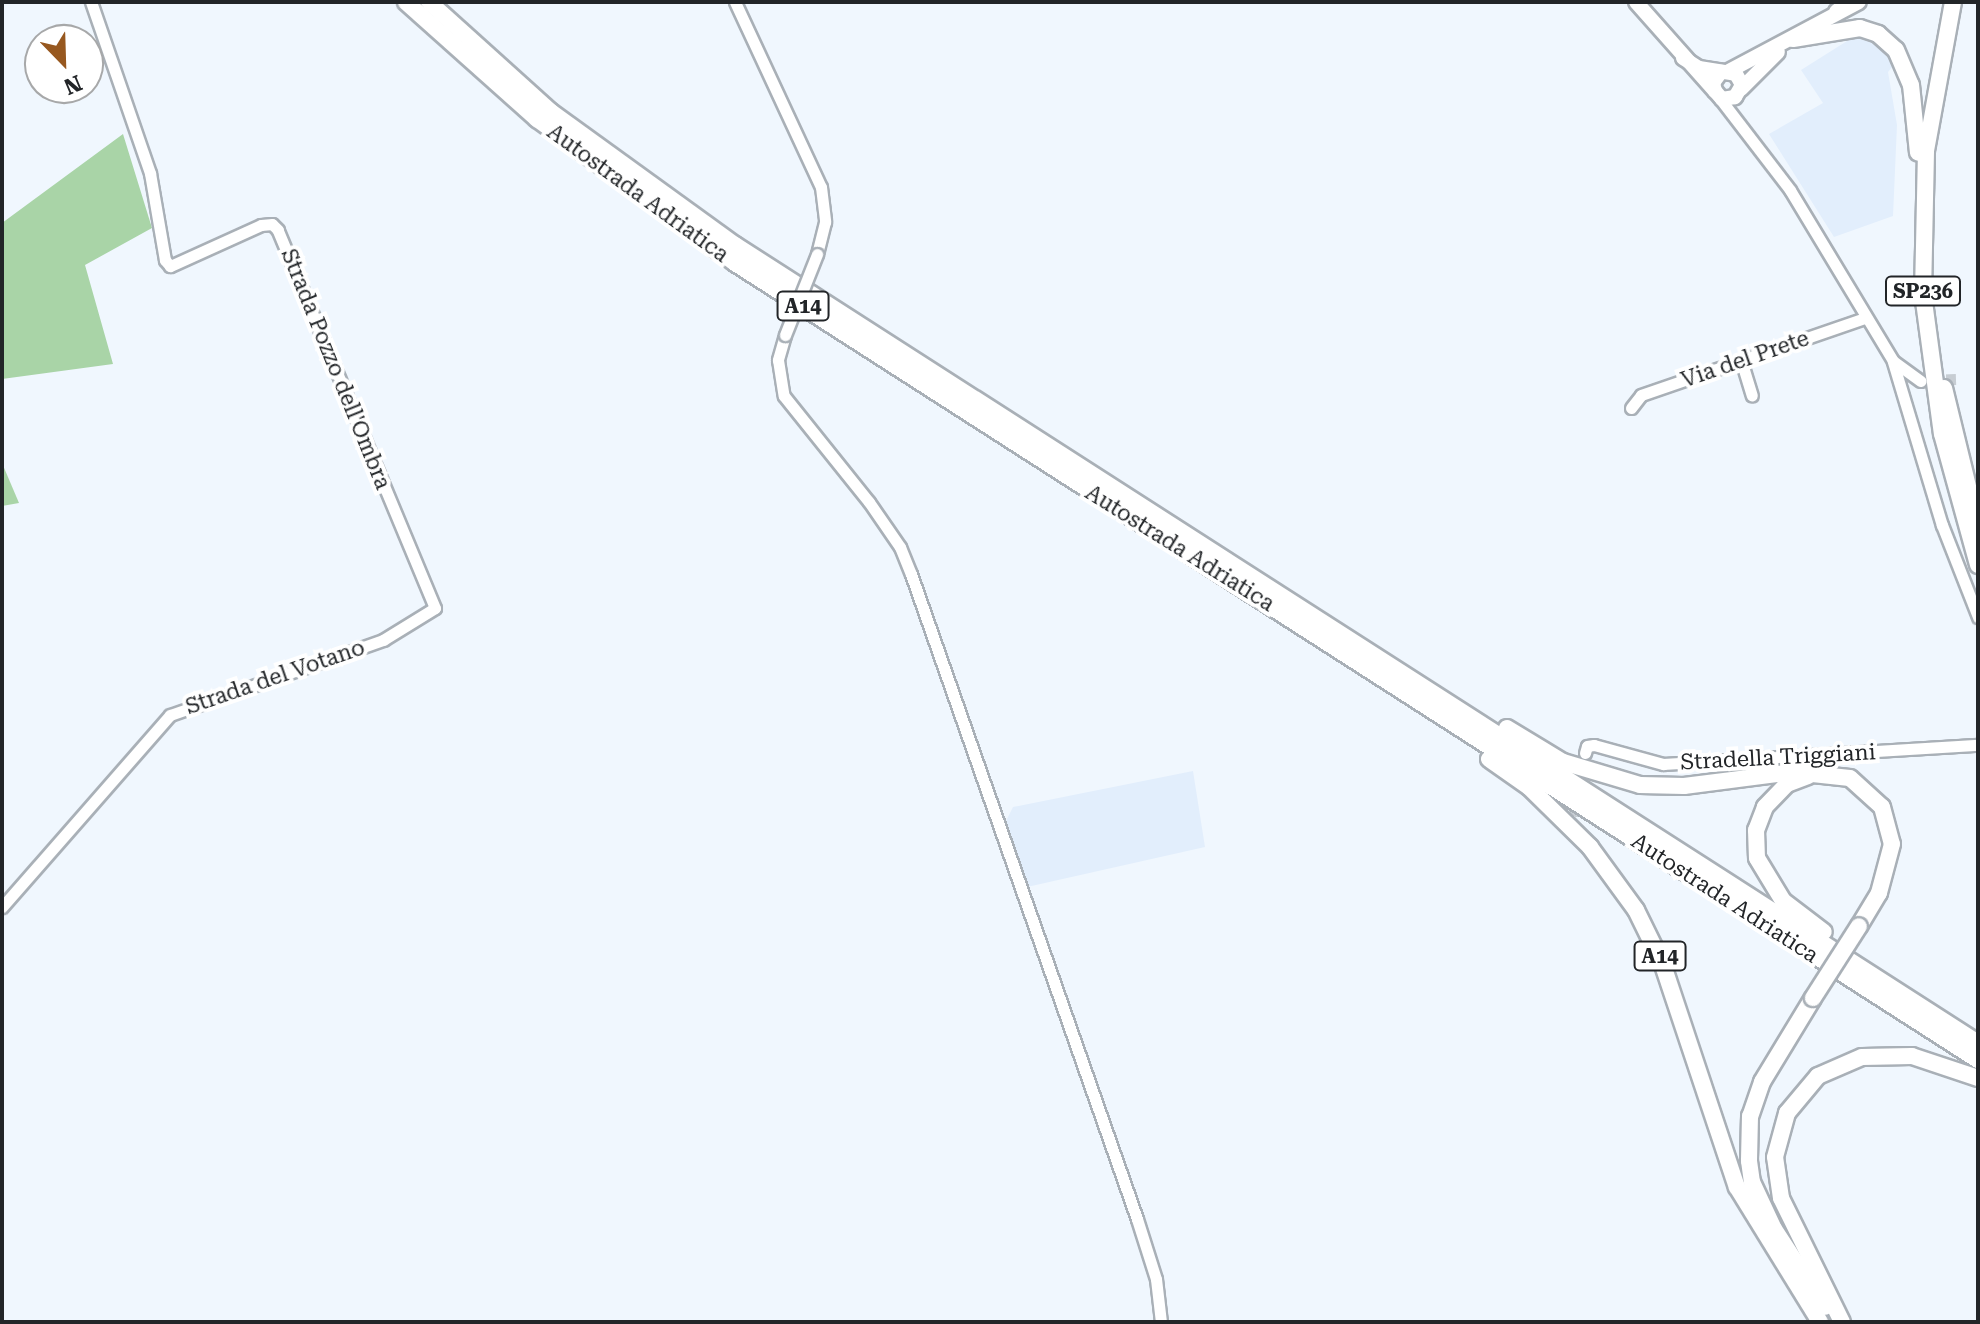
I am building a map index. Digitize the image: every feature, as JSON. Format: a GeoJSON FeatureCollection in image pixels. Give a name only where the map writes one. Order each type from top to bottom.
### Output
{"type":"FeatureCollection","features":[{"type":"Feature","properties":{"kind":"highway","name":"Autostrada Adriatica"},"geometry":{"type":"LineString","coordinates":[[406,2],[537,119],[710,245],[1978,1060]]}},
{"type":"Feature","properties":{"kind":"highway","name":"Autostrada Adriatica"},"geometry":{"type":"LineString","coordinates":[[429,2],[540,103],[625,168],[826,304],[1978,1043]]}},
{"type":"Feature","properties":{"kind":"highway","name":"SP236"},"geometry":{"type":"LineString","coordinates":[[1957,8],[1930,119],[1922,222],[1923,294],[1935,396],[1978,565]]}},
{"type":"Feature","properties":{"kind":"highway","name":"SP236"},"geometry":{"type":"LineString","coordinates":[[1957,8],[1935,167],[1932,251],[1944,387],[1978,528]]}},
{"type":"Feature","properties":{"kind":"highway"},"geometry":{"type":"LineString","coordinates":[[1788,42],[1860,28],[1878,34],[1902,58],[1917,122],[1922,222]]}},
{"type":"Feature","properties":{"kind":"highway","name":"A14"},"geometry":{"type":"LineString","coordinates":[[1300,607],[1563,762],[1608,778],[1684,786],[1794,772],[1831,773],[1850,778],[1875,797],[1891,832],[1887,870],[1859,926],[1762,1082],[1750,1116],[1752,1182],[1774,1229],[1835,1322]]}},
{"type":"Feature","properties":{"kind":"highway","name":"A14"},"geometry":{"type":"LineString","coordinates":[[1378,676],[1529,787],[1590,847],[1623,889],[1663,965],[1737,1187],[1764,1238],[1820,1322]]}},
{"type":"Feature","properties":{"kind":"highway","name":"A14"},"geometry":{"type":"LineString","coordinates":[[1831,773],[1787,784],[1765,807],[1756,845],[1767,879],[1795,911],[1957,1030]]}},
{"type":"Feature","properties":{"kind":"highway"},"geometry":{"type":"LineString","coordinates":[[1842,1322],[1781,1198],[1775,1157],[1787,1113],[1818,1076],[1862,1057],[1912,1056],[1978,1078]]}},
{"type":"Feature","properties":{"kind":"main road"},"geometry":{"type":"LineString","coordinates":[[1636,2],[1716,94],[1731,99],[1788,42]]}},
{"type":"Feature","properties":{"kind":"main road"},"geometry":{"type":"LineString","coordinates":[[1716,94],[1715,78],[1788,42],[1844,7],[1859,2]]}},
{"type":"Feature","properties":{"kind":"main road"},"geometry":{"type":"LineString","coordinates":[[1683,58],[1739,77],[1740,92]]}},
{"type":"Feature","properties":{"kind":"street","name":"Strada Pozzo dell'Ombra"},"geometry":{"type":"LineString","coordinates":[[91,2],[150,173],[165,260],[170,266],[261,225],[272,224],[278,230],[435,608]]}},
{"type":"Feature","properties":{"kind":"street"},"geometry":{"type":"LineString","coordinates":[[735,2],[819,178],[825,213],[817,254],[778,360],[784,396],[869,502],[900,547],[911,574],[1156,1279],[1161,1322]]}},
{"type":"Feature","properties":{"kind":"street"},"geometry":{"type":"LineString","coordinates":[[1740,92],[1742,129]]}},
{"type":"Feature","properties":{"kind":"street"},"geometry":{"type":"LineString","coordinates":[[1716,94],[1790,190],[1893,361],[1942,525],[1978,617]]}},
{"type":"Feature","properties":{"kind":"street","name":"Via del Prete"},"geometry":{"type":"LineString","coordinates":[[1631,408],[1641,395],[1865,318]]}},
{"type":"Feature","properties":{"kind":"street"},"geometry":{"type":"LineString","coordinates":[[1741,360],[1752,395]]}},
{"type":"Feature","properties":{"kind":"street"},"geometry":{"type":"LineString","coordinates":[[1893,361],[1921,381]]}},
{"type":"Feature","properties":{"kind":"street","name":"Strada del Votano"},"geometry":{"type":"LineString","coordinates":[[2,907],[170,715],[383,640],[435,608]]}},
{"type":"Feature","properties":{"kind":"street","name":"Stradella Triggiani"},"geometry":{"type":"LineString","coordinates":[[1585,753],[1587,746],[1594,745],[1663,764],[1978,745]]}},
{"type":"Feature","properties":{"kind":"shaded area"},"geometry":{"type":"Polygon","coordinates":[[[1855,36],[1873,37],[1897,61],[1888,72],[1897,125],[1893,216],[1834,237],[1769,134],[1823,103],[1801,70],[1855,36]]]}},
{"type":"Feature","properties":{"kind":"shaded area"},"geometry":{"type":"Polygon","coordinates":[[[1193,771],[1205,847],[1027,887],[1006,821],[1013,807],[1193,771]]]}},
{"type":"Feature","properties":{"kind":"green space"},"geometry":{"type":"Polygon","coordinates":[[[123,134],[152,228],[85,265],[113,364],[2,379],[2,223],[123,134]]]}},
{"type":"Feature","properties":{"kind":"green space"},"geometry":{"type":"Polygon","coordinates":[[[2,463],[19,503],[2,506],[2,463]]]}},
{"type":"Feature","properties":{"kind":"tunnel"},"geometry":{"type":"LineString","coordinates":[[1930,380],[1956,379]]}},
{"type":"Feature","properties":{"kind":"tunnel"},"geometry":{"type":"LineString","coordinates":[[1571,832],[1584,762]]}}]}
